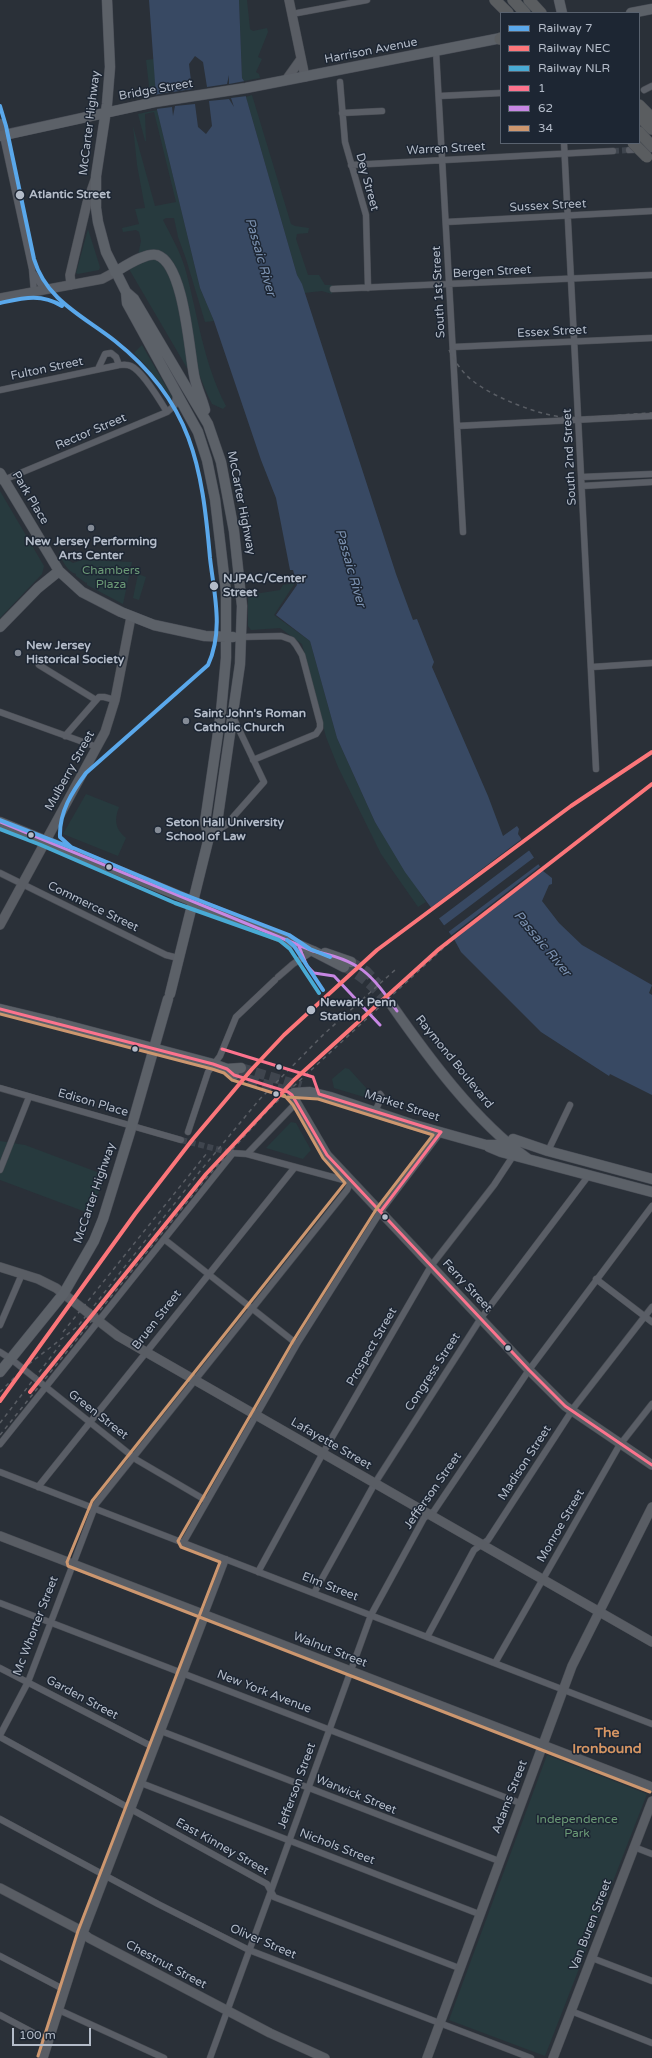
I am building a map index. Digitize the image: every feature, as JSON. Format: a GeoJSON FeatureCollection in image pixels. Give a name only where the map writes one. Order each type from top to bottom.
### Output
{"type":"FeatureCollection","features":[{"type":"Feature","properties":{"kind":"highway"},"geometry":{"type":"LineString","coordinates":[[495,0],[506,12]]}},
{"type":"Feature","properties":{"kind":"highway"},"geometry":{"type":"LineString","coordinates":[[513,0],[524,12]]}},
{"type":"Feature","properties":{"kind":"highway"},"geometry":{"type":"LineString","coordinates":[[529,0],[540,12]]}},
{"type":"Feature","properties":{"kind":"highway"},"geometry":{"type":"LineString","coordinates":[[640,106],[652,118]]}},
{"type":"Feature","properties":{"kind":"highway"},"geometry":{"type":"LineString","coordinates":[[640,117],[652,129]]}},
{"type":"Feature","properties":{"kind":"highway"},"geometry":{"type":"LineString","coordinates":[[631,146],[648,148]]}},
{"type":"Feature","properties":{"kind":"main road","name":"McCarter Highway"},"geometry":{"type":"LineString","coordinates":[[0,1372],[64,1293],[88,1253],[96,1236],[132,1126],[154,1049],[169,996],[209,837],[217,823],[240,664],[241,585],[234,531],[221,462],[208,424],[134,299],[126,292],[115,272],[106,252],[98,222],[95,193],[96,176],[106,113],[110,57],[107,0]]}},
{"type":"Feature","properties":{"kind":"main road"},"geometry":{"type":"LineString","coordinates":[[559,0],[562,12]]}},
{"type":"Feature","properties":{"kind":"main road"},"geometry":{"type":"LineString","coordinates":[[636,12],[652,9]]}},
{"type":"Feature","properties":{"kind":"main road","name":"Harrison Avenue"},"geometry":{"type":"LineString","coordinates":[[246,88],[500,38]]}},
{"type":"Feature","properties":{"kind":"main road","name":"Bridge Street"},"geometry":{"type":"LineString","coordinates":[[2,136],[155,102],[246,88]]}},
{"type":"Feature","properties":{"kind":"main road"},"geometry":{"type":"LineString","coordinates":[[115,272],[150,255],[159,256],[167,264],[182,300],[194,373],[208,424]]}},
{"type":"Feature","properties":{"kind":"main road","name":"McCarter Highway"},"geometry":{"type":"LineString","coordinates":[[126,292],[127,303],[198,432],[212,478],[226,584],[227,636],[223,698],[205,822],[209,837]]}},
{"type":"Feature","properties":{"kind":"main road","name":"Park Place"},"geometry":{"type":"LineString","coordinates":[[1,478],[58,571],[82,592],[131,617],[180,631],[241,637]]}},
{"type":"Feature","properties":{"kind":"main road"},"geometry":{"type":"LineString","coordinates":[[0,627],[34,592],[58,571]]}},
{"type":"Feature","properties":{"kind":"main road"},"geometry":{"type":"LineString","coordinates":[[0,822],[347,964]]}},
{"type":"Feature","properties":{"kind":"main road","name":"Raymond Boulevard"},"geometry":{"type":"LineString","coordinates":[[393,1007],[463,1098],[491,1129],[508,1145]]}},
{"type":"Feature","properties":{"kind":"main road"},"geometry":{"type":"LineString","coordinates":[[0,1009],[234,1070]]}},
{"type":"Feature","properties":{"kind":"main road","name":"Market Street"},"geometry":{"type":"LineString","coordinates":[[301,1086],[310,1092],[486,1145],[508,1145],[518,1148],[548,1152],[652,1179]]}},
{"type":"Feature","properties":{"kind":"main road","name":"Market Street"},"geometry":{"type":"LineString","coordinates":[[295,1097],[310,1092]]}},
{"type":"Feature","properties":{"kind":"main road"},"geometry":{"type":"LineString","coordinates":[[472,1141],[488,1140],[491,1129]]}},
{"type":"Feature","properties":{"kind":"main road","name":"Raymond Boulevard"},"geometry":{"type":"LineString","coordinates":[[491,1129],[518,1148],[528,1159],[589,1175]]}},
{"type":"Feature","properties":{"kind":"main road","name":"Market Street"},"geometry":{"type":"LineString","coordinates":[[486,1145],[492,1150],[518,1148]]}},
{"type":"Feature","properties":{"kind":"main road"},"geometry":{"type":"LineString","coordinates":[[589,1175],[652,1192]]}},
{"type":"Feature","properties":{"kind":"street"},"geometry":{"type":"LineString","coordinates":[[289,0],[305,77]]}},
{"type":"Feature","properties":{"kind":"street"},"geometry":{"type":"LineString","coordinates":[[292,14],[367,0]]}},
{"type":"Feature","properties":{"kind":"street","name":"South 1st Street"},"geometry":{"type":"LineString","coordinates":[[436,51],[463,532]]}},
{"type":"Feature","properties":{"kind":"street"},"geometry":{"type":"LineString","coordinates":[[286,80],[301,59]]}},
{"type":"Feature","properties":{"kind":"street","name":"Dey Street"},"geometry":{"type":"LineString","coordinates":[[340,82],[345,142],[366,214],[368,288]]}},
{"type":"Feature","properties":{"kind":"street"},"geometry":{"type":"LineString","coordinates":[[644,90],[652,86]]}},
{"type":"Feature","properties":{"kind":"street"},"geometry":{"type":"LineString","coordinates":[[439,96],[500,93]]}},
{"type":"Feature","properties":{"kind":"street"},"geometry":{"type":"LineString","coordinates":[[342,113],[382,111]]}},
{"type":"Feature","properties":{"kind":"street"},"geometry":{"type":"LineString","coordinates":[[0,122],[32,269],[34,292]]}},
{"type":"Feature","properties":{"kind":"street","name":"South 2nd Street"},"geometry":{"type":"LineString","coordinates":[[564,144],[592,667],[596,769]]}},
{"type":"Feature","properties":{"kind":"street","name":"Warren Street"},"geometry":{"type":"LineString","coordinates":[[351,165],[613,151]]}},
{"type":"Feature","properties":{"kind":"street"},"geometry":{"type":"LineString","coordinates":[[71,285],[70,275],[87,203],[96,176]]}},
{"type":"Feature","properties":{"kind":"street","name":"Sussex Street"},"geometry":{"type":"LineString","coordinates":[[446,222],[652,211]]}},
{"type":"Feature","properties":{"kind":"street"},"geometry":{"type":"LineString","coordinates":[[32,269],[44,290]]}},
{"type":"Feature","properties":{"kind":"street"},"geometry":{"type":"LineString","coordinates":[[0,298],[102,279],[115,272]]}},
{"type":"Feature","properties":{"kind":"street","name":"Bergen Street"},"geometry":{"type":"LineString","coordinates":[[333,289],[652,275]]}},
{"type":"Feature","properties":{"kind":"street","name":"Essex Street"},"geometry":{"type":"LineString","coordinates":[[453,347],[652,338]]}},
{"type":"Feature","properties":{"kind":"street","name":"Fulton Street"},"geometry":{"type":"LineString","coordinates":[[0,390],[98,370],[119,365],[116,357],[108,353],[103,357],[98,370]]}},
{"type":"Feature","properties":{"kind":"street"},"geometry":{"type":"LineString","coordinates":[[119,365],[126,365],[134,368],[160,399],[167,412],[176,405],[177,392]]}},
{"type":"Feature","properties":{"kind":"street","name":"Rector Street"},"geometry":{"type":"LineString","coordinates":[[1,478],[167,412]]}},
{"type":"Feature","properties":{"kind":"street"},"geometry":{"type":"LineString","coordinates":[[457,426],[652,416]]}},
{"type":"Feature","properties":{"kind":"street"},"geometry":{"type":"LineString","coordinates":[[582,477],[652,474]]}},
{"type":"Feature","properties":{"kind":"street"},"geometry":{"type":"LineString","coordinates":[[582,486],[652,482]]}},
{"type":"Feature","properties":{"kind":"street","name":"Mulberry Street"},"geometry":{"type":"LineString","coordinates":[[0,925],[107,728],[115,700],[131,617]]}},
{"type":"Feature","properties":{"kind":"street"},"geometry":{"type":"LineString","coordinates":[[241,637],[281,636],[292,640],[302,655],[320,723],[320,728],[316,734],[253,760]]}},
{"type":"Feature","properties":{"kind":"street"},"geometry":{"type":"LineString","coordinates":[[592,667],[652,664]]}},
{"type":"Feature","properties":{"kind":"street"},"geometry":{"type":"LineString","coordinates":[[39,665],[96,700]]}},
{"type":"Feature","properties":{"kind":"street"},"geometry":{"type":"LineString","coordinates":[[66,736],[96,700],[102,696],[115,700]]}},
{"type":"Feature","properties":{"kind":"street"},"geometry":{"type":"LineString","coordinates":[[0,712],[97,747]]}},
{"type":"Feature","properties":{"kind":"street"},"geometry":{"type":"LineString","coordinates":[[209,837],[226,824],[264,782],[233,718]]}},
{"type":"Feature","properties":{"kind":"street","name":"Commerce Street"},"geometry":{"type":"LineString","coordinates":[[0,873],[166,955],[178,958]]}},
{"type":"Feature","properties":{"kind":"street"},"geometry":{"type":"LineString","coordinates":[[188,1132],[193,1113],[212,1064],[220,1056],[236,1017],[293,964],[313,951]]}},
{"type":"Feature","properties":{"kind":"street","name":"Edison Place"},"geometry":{"type":"LineString","coordinates":[[0,1088],[181,1140]]}},
{"type":"Feature","properties":{"kind":"street"},"geometry":{"type":"LineString","coordinates":[[375,1111],[382,1097],[380,1094]]}},
{"type":"Feature","properties":{"kind":"street"},"geometry":{"type":"LineString","coordinates":[[0,1170],[29,1097]]}},
{"type":"Feature","properties":{"kind":"street"},"geometry":{"type":"LineString","coordinates":[[247,1154],[295,1097]]}},
{"type":"Feature","properties":{"kind":"street","name":"Ferry Street"},"geometry":{"type":"LineString","coordinates":[[295,1097],[327,1155],[351,1182],[381,1211],[402,1237],[529,1370],[572,1411],[620,1445],[652,1465]]}},
{"type":"Feature","properties":{"kind":"street"},"geometry":{"type":"LineString","coordinates":[[548,1152],[570,1105]]}},
{"type":"Feature","properties":{"kind":"street"},"geometry":{"type":"LineString","coordinates":[[183,1542],[257,1416],[297,1344],[381,1211],[441,1132]]}},
{"type":"Feature","properties":{"kind":"street","name":"Prospect Street"},"geometry":{"type":"LineString","coordinates":[[258,1572],[323,1453],[431,1266],[480,1204],[518,1148]]}},
{"type":"Feature","properties":{"kind":"street"},"geometry":{"type":"LineString","coordinates":[[0,1444],[233,1153],[247,1154],[351,1182]]}},
{"type":"Feature","properties":{"kind":"street","name":"Bruen Street"},"geometry":{"type":"LineString","coordinates":[[38,1487],[295,1167]]}},
{"type":"Feature","properties":{"kind":"street","name":"Congress Street"},"geometry":{"type":"LineString","coordinates":[[314,1593],[375,1484],[481,1318],[589,1175]]}},
{"type":"Feature","properties":{"kind":"street","name":"Mc Whorter Street"},"geometry":{"type":"LineString","coordinates":[[0,1736],[28,1682],[94,1508],[194,1380],[347,1190],[351,1182]]}},
{"type":"Feature","properties":{"kind":"street","name":"Jefferson Street"},"geometry":{"type":"LineString","coordinates":[[210,2058],[226,2010],[372,1615],[424,1518],[430,1514],[529,1370],[652,1206]]}},
{"type":"Feature","properties":{"kind":"street"},"geometry":{"type":"LineString","coordinates":[[164,1239],[297,1344]]}},
{"type":"Feature","properties":{"kind":"street","name":"Lafayette Street"},"geometry":{"type":"LineString","coordinates":[[0,1267],[38,1279],[64,1293],[118,1336],[652,1642]]}},
{"type":"Feature","properties":{"kind":"street"},"geometry":{"type":"LineString","coordinates":[[0,1326],[22,1274]]}},
{"type":"Feature","properties":{"kind":"street"},"geometry":{"type":"LineString","coordinates":[[596,1279],[652,1322]]}},
{"type":"Feature","properties":{"kind":"street","name":"Madison Street"},"geometry":{"type":"LineString","coordinates":[[427,1637],[474,1550],[488,1540],[572,1411],[652,1307]]}},
{"type":"Feature","properties":{"kind":"street","name":"Green Street"},"geometry":{"type":"LineString","coordinates":[[0,1352],[11,1359],[134,1457],[207,1501]]}},
{"type":"Feature","properties":{"kind":"street","name":"Monroe Street"},"geometry":{"type":"LineString","coordinates":[[495,1663],[620,1445],[652,1404]]}},
{"type":"Feature","properties":{"kind":"street","name":"Elm Street"},"geometry":{"type":"LineString","coordinates":[[0,1472],[652,1724]]}},
{"type":"Feature","properties":{"kind":"street","name":"Adams Street"},"geometry":{"type":"LineString","coordinates":[[427,2058],[520,1803],[572,1666],[652,1508]]}},
{"type":"Feature","properties":{"kind":"street","name":"Walnut Street"},"geometry":{"type":"LineString","coordinates":[[0,1536],[652,1787]]}},
{"type":"Feature","properties":{"kind":"street"},"geometry":{"type":"LineString","coordinates":[[43,2058],[83,1933],[106,1877],[226,1559]]}},
{"type":"Feature","properties":{"kind":"street","name":"New York Avenue"},"geometry":{"type":"LineString","coordinates":[[0,1603],[183,1672],[520,1803]]}},
{"type":"Feature","properties":{"kind":"street","name":"Garden Street"},"geometry":{"type":"LineString","coordinates":[[0,1668],[155,1748]]}},
{"type":"Feature","properties":{"kind":"street","name":"Warwick Street"},"geometry":{"type":"LineString","coordinates":[[161,1731],[499,1861]]}},
{"type":"Feature","properties":{"kind":"street","name":"East Kinney Street"},"geometry":{"type":"LineString","coordinates":[[0,1736],[267,1884],[274,1897],[459,1968]]}},
{"type":"Feature","properties":{"kind":"street","name":"Nichols Street"},"geometry":{"type":"LineString","coordinates":[[141,1783],[479,1914]]}},
{"type":"Feature","properties":{"kind":"street","name":"Van Buren Street"},"geometry":{"type":"LineString","coordinates":[[552,2058],[652,1802]]}},
{"type":"Feature","properties":{"kind":"street","name":"Oliver Street"},"geometry":{"type":"LineString","coordinates":[[0,1819],[106,1877],[249,1950],[531,2058]]}},
{"type":"Feature","properties":{"kind":"street"},"geometry":{"type":"LineString","coordinates":[[634,1847],[652,1854]]}},
{"type":"Feature","properties":{"kind":"street","name":"Chestnut Street"},"geometry":{"type":"LineString","coordinates":[[0,1888],[226,2010],[325,2058]]}},
{"type":"Feature","properties":{"kind":"street"},"geometry":{"type":"LineString","coordinates":[[0,1956],[66,1990]]}},
{"type":"Feature","properties":{"kind":"street"},"geometry":{"type":"LineString","coordinates":[[592,1958],[652,1981]]}},
{"type":"Feature","properties":{"kind":"street"},"geometry":{"type":"LineString","coordinates":[[59,2010],[164,2058]]}},
{"type":"Feature","properties":{"kind":"street"},"geometry":{"type":"LineString","coordinates":[[571,2011],[652,2043]]}},
{"type":"Feature","properties":{"kind":"street"},"geometry":{"type":"LineString","coordinates":[[0,2015],[49,2041]]}},
{"type":"Feature","properties":{"kind":"green space"},"geometry":{"type":"Polygon","coordinates":[[[239,0],[247,0],[250,29],[253,31],[267,28],[268,32],[258,57],[262,59],[256,72],[259,74],[260,78],[244,81],[242,78],[239,0]]]}},
{"type":"Feature","properties":{"kind":"green space"},"geometry":{"type":"Polygon","coordinates":[[[154,59],[156,94],[150,95],[146,60],[154,59]]]}},
{"type":"Feature","properties":{"kind":"green space"},"geometry":{"type":"Polygon","coordinates":[[[252,95],[291,224],[309,228],[308,233],[297,234],[296,239],[308,275],[319,275],[325,285],[332,285],[332,294],[322,291],[304,293],[297,275],[246,97],[252,95]]]}},
{"type":"Feature","properties":{"kind":"green space"},"geometry":{"type":"Polygon","coordinates":[[[157,110],[200,288],[214,321],[205,322],[178,237],[174,218],[166,218],[163,220],[185,268],[206,355],[218,389],[226,406],[223,409],[212,404],[204,387],[192,352],[169,259],[138,255],[141,241],[139,232],[136,230],[123,232],[122,228],[139,224],[135,209],[145,208],[137,165],[133,126],[155,206],[176,202],[154,112],[145,114],[146,141],[138,114],[157,110]]]}},
{"type":"Feature","properties":{"kind":"green space"},"geometry":{"type":"Polygon","coordinates":[[[88,229],[100,267],[99,270],[78,274],[76,273],[88,229]]]}},
{"type":"Feature","properties":{"kind":"green space"},"geometry":{"type":"Polygon","coordinates":[[[147,259],[157,259],[173,282],[182,310],[189,369],[187,368],[129,269],[147,259]]]}},
{"type":"Feature","properties":{"kind":"green space"},"geometry":{"type":"Polygon","coordinates":[[[142,345],[173,400],[149,369],[134,353],[142,345]]]}},
{"type":"Feature","properties":{"kind":"green space"},"geometry":{"type":"Polygon","coordinates":[[[0,491],[44,566],[42,574],[0,618],[0,491]]]}},
{"type":"Feature","properties":{"kind":"green space","name":"Chambers Plaza"},"geometry":{"type":"Polygon","coordinates":[[[63,549],[65,558],[73,563],[82,560],[132,562],[123,604],[87,585],[87,582],[86,583],[70,571],[63,562],[59,552],[63,549]]]}},
{"type":"Feature","properties":{"kind":"green space"},"geometry":{"type":"Polygon","coordinates":[[[138,574],[146,577],[139,600],[133,598],[138,574]]]}},
{"type":"Feature","properties":{"kind":"green space"},"geometry":{"type":"Polygon","coordinates":[[[295,583],[274,615],[310,641],[337,738],[375,822],[426,902],[418,907],[381,854],[338,767],[326,737],[302,644],[280,628],[251,630],[248,626],[248,595],[280,590],[283,585],[295,583]]]}},
{"type":"Feature","properties":{"kind":"green space"},"geometry":{"type":"Polygon","coordinates":[[[86,794],[119,807],[116,816],[116,824],[122,835],[126,838],[118,856],[63,834],[86,794]]]}},
{"type":"Feature","properties":{"kind":"green space"},"geometry":{"type":"Polygon","coordinates":[[[345,1068],[349,1069],[369,1091],[364,1097],[334,1088],[332,1079],[345,1068]]]}},
{"type":"Feature","properties":{"kind":"green space"},"geometry":{"type":"Polygon","coordinates":[[[291,1122],[296,1123],[311,1150],[303,1159],[266,1148],[291,1122]]]}},
{"type":"Feature","properties":{"kind":"green space"},"geometry":{"type":"Polygon","coordinates":[[[0,1141],[25,1145],[105,1175],[91,1214],[0,1180],[0,1141]]]}},
{"type":"Feature","properties":{"kind":"green space","name":"Independence Park"},"geometry":{"type":"Polygon","coordinates":[[[547,1755],[647,1794],[545,2056],[449,2020],[547,1755]]]}},
{"type":"Feature","properties":{"kind":"water","name":"Passaic River"},"geometry":{"type":"Polygon","coordinates":[[[149,0],[239,0],[242,78],[244,81],[246,97],[297,275],[302,284],[396,574],[413,620],[417,619],[434,662],[432,667],[488,796],[503,836],[517,826],[519,829],[518,834],[543,871],[552,878],[552,884],[549,885],[542,901],[559,923],[582,945],[652,985],[649,993],[652,995],[652,1095],[610,1074],[609,1076],[541,1032],[461,952],[454,939],[405,872],[375,822],[337,738],[310,641],[276,615],[297,585],[293,570],[290,570],[276,498],[261,460],[214,321],[200,288],[157,110],[149,0]]]}},
{"type":"Feature","properties":{"kind":"pier"},"geometry":{"type":"Polygon","coordinates":[[[195,56],[203,62],[207,87],[227,84],[229,75],[229,84],[245,81],[247,96],[231,98],[234,107],[229,99],[209,101],[212,126],[206,134],[198,127],[195,104],[175,106],[173,116],[172,107],[156,109],[154,95],[170,92],[167,83],[173,92],[192,89],[189,64],[195,56]]]}},
{"type":"Feature","properties":{"kind":"pier"},"geometry":{"type":"Polygon","coordinates":[[[523,838],[531,849],[437,920],[429,909],[523,838]]]}},
{"type":"Feature","properties":{"kind":"pier"},"geometry":{"type":"Polygon","coordinates":[[[536,856],[540,863],[447,933],[442,927],[536,856]]]}},
{"type":"Feature","properties":{"kind":"pier"},"geometry":{"type":"Polygon","coordinates":[[[542,865],[544,869],[452,941],[449,937],[542,865]]]}},
{"type":"Feature","properties":{"kind":"tunnel"},"geometry":{"type":"LineString","coordinates":[[613,151],[629,150]]}},
{"type":"Feature","properties":{"kind":"tunnel"},"geometry":{"type":"LineString","coordinates":[[351,962],[366,971],[378,984]]}},
{"type":"Feature","properties":{"kind":"tunnel"},"geometry":{"type":"LineString","coordinates":[[344,967],[369,983],[390,1005]]}},
{"type":"Feature","properties":{"kind":"tunnel"},"geometry":{"type":"LineString","coordinates":[[241,1068],[301,1086]]}},
{"type":"Feature","properties":{"kind":"tunnel"},"geometry":{"type":"LineString","coordinates":[[234,1075],[294,1093]]}},
{"type":"Feature","properties":{"kind":"tunnel"},"geometry":{"type":"LineString","coordinates":[[181,1140],[232,1153]]}},
{"type":"Feature","properties":{"kind":"railway"},"geometry":{"type":"LineString","coordinates":[[449,350],[462,371],[473,381],[504,399],[541,413],[563,417],[596,417],[652,413]]}},
{"type":"Feature","properties":{"kind":"railway"},"geometry":{"type":"LineString","coordinates":[[0,1435],[208,1176],[270,1108],[465,928]]}},
{"type":"Feature","properties":{"kind":"railway"},"geometry":{"type":"LineString","coordinates":[[0,1392],[25,1367],[78,1326],[201,1170],[259,1100],[324,1034],[395,970]]}},
{"type":"Feature","properties":{"kind":"railway"},"geometry":{"type":"LineString","coordinates":[[63,1332],[207,1153]]}},
{"type":"Feature","properties":{"kind":"railway"},"geometry":{"type":"LineString","coordinates":[[0,1423],[60,1345]]}},
{"type":"Feature","properties":{"kind":"rail line","name":"7"},"geometry":{"type":"LineString","coordinates":[[0,106],[6,126],[34,259],[47,286],[67,306],[115,341],[141,364],[161,388],[177,412],[197,465],[203,494],[215,598],[217,625],[216,639],[208,665],[86,773],[67,803],[60,828],[60,837],[71,847],[180,893],[289,935],[310,949],[330,957]]}},
{"type":"Feature","properties":{"kind":"rail line","name":"7"},"geometry":{"type":"LineString","coordinates":[[0,303],[24,298],[39,298],[47,299],[62,306]]}},
{"type":"Feature","properties":{"kind":"rail line","name":"NEC"},"geometry":{"type":"LineString","coordinates":[[0,1401],[135,1214],[193,1139],[252,1069],[284,1035],[377,950],[571,806],[652,752]]}},
{"type":"Feature","properties":{"kind":"rail line","name":"NEC"},"geometry":{"type":"LineString","coordinates":[[30,1392],[206,1174],[294,1080],[439,949],[652,784]]}},
{"type":"Feature","properties":{"kind":"rail line","name":"7"},"geometry":{"type":"LineString","coordinates":[[0,820],[72,848]]}},
{"type":"Feature","properties":{"kind":"rail line","name":"NLR"},"geometry":{"type":"LineString","coordinates":[[0,829],[41,845],[175,903],[279,940],[290,949],[319,993]]}},
{"type":"Feature","properties":{"kind":"rail line","name":"7"},"geometry":{"type":"LineString","coordinates":[[287,940],[294,946],[323,990]]}},
{"type":"Feature","properties":{"kind":"transit line","name":"62"},"geometry":{"type":"LineString","coordinates":[[0,822],[313,951],[342,959],[353,964],[371,978],[397,1011]]}},
{"type":"Feature","properties":{"kind":"transit line","name":"62"},"geometry":{"type":"LineString","coordinates":[[298,944],[307,966],[314,973],[334,976],[380,1025]]}},
{"type":"Feature","properties":{"kind":"transit line","name":"1"},"geometry":{"type":"LineString","coordinates":[[0,1009],[213,1064],[227,1069],[234,1075],[288,1092],[292,1095],[327,1155],[529,1370],[565,1406],[652,1465]]}},
{"type":"Feature","properties":{"kind":"transit line","name":"34"},"geometry":{"type":"LineString","coordinates":[[0,1014],[212,1069],[224,1073],[232,1080],[286,1097],[318,1099],[433,1135],[377,1208],[293,1341],[178,1541],[181,1547],[220,1562],[78,1931],[38,2056]]}},
{"type":"Feature","properties":{"kind":"transit line","name":"1"},"geometry":{"type":"LineString","coordinates":[[222,1049],[313,1077],[319,1094]]}},
{"type":"Feature","properties":{"kind":"transit line","name":"1"},"geometry":{"type":"LineString","coordinates":[[319,1094],[441,1132]]}},
{"type":"Feature","properties":{"kind":"transit line","name":"34"},"geometry":{"type":"LineString","coordinates":[[284,1095],[293,1105],[323,1158],[345,1183],[92,1501],[67,1562],[68,1566],[650,1792]]}},
{"type":"Feature","properties":{"kind":"transit line","name":"1"},"geometry":{"type":"LineString","coordinates":[[381,1211],[441,1132]]}},
{"type":"Feature","properties":{"kind":"place","name":"Atlantic Street"},"geometry":{"type":"Point","coordinates":[20,195]}},
{"type":"Feature","properties":{"kind":"place","name":"New Jersey Performing Arts Center"},"geometry":{"type":"Point","coordinates":[91,528]}},
{"type":"Feature","properties":{"kind":"place","name":"NJPAC/Center Street"},"geometry":{"type":"Point","coordinates":[214,586]}},
{"type":"Feature","properties":{"kind":"place","name":"New Jersey Historical Society"},"geometry":{"type":"Point","coordinates":[18,653]}},
{"type":"Feature","properties":{"kind":"place","name":"Saint John's Roman Catholic Church"},"geometry":{"type":"Point","coordinates":[186,721]}},
{"type":"Feature","properties":{"kind":"place","name":"Seton Hall University School of Law"},"geometry":{"type":"Point","coordinates":[158,830]}},
{"type":"Feature","properties":{"kind":"place","name":"Newark Penn Station"},"geometry":{"type":"Point","coordinates":[311,1010]}},
{"type":"Feature","properties":{"kind":"district","name":"The Ironbound"},"geometry":{"type":"Point","coordinates":[607,1742]}}]}
